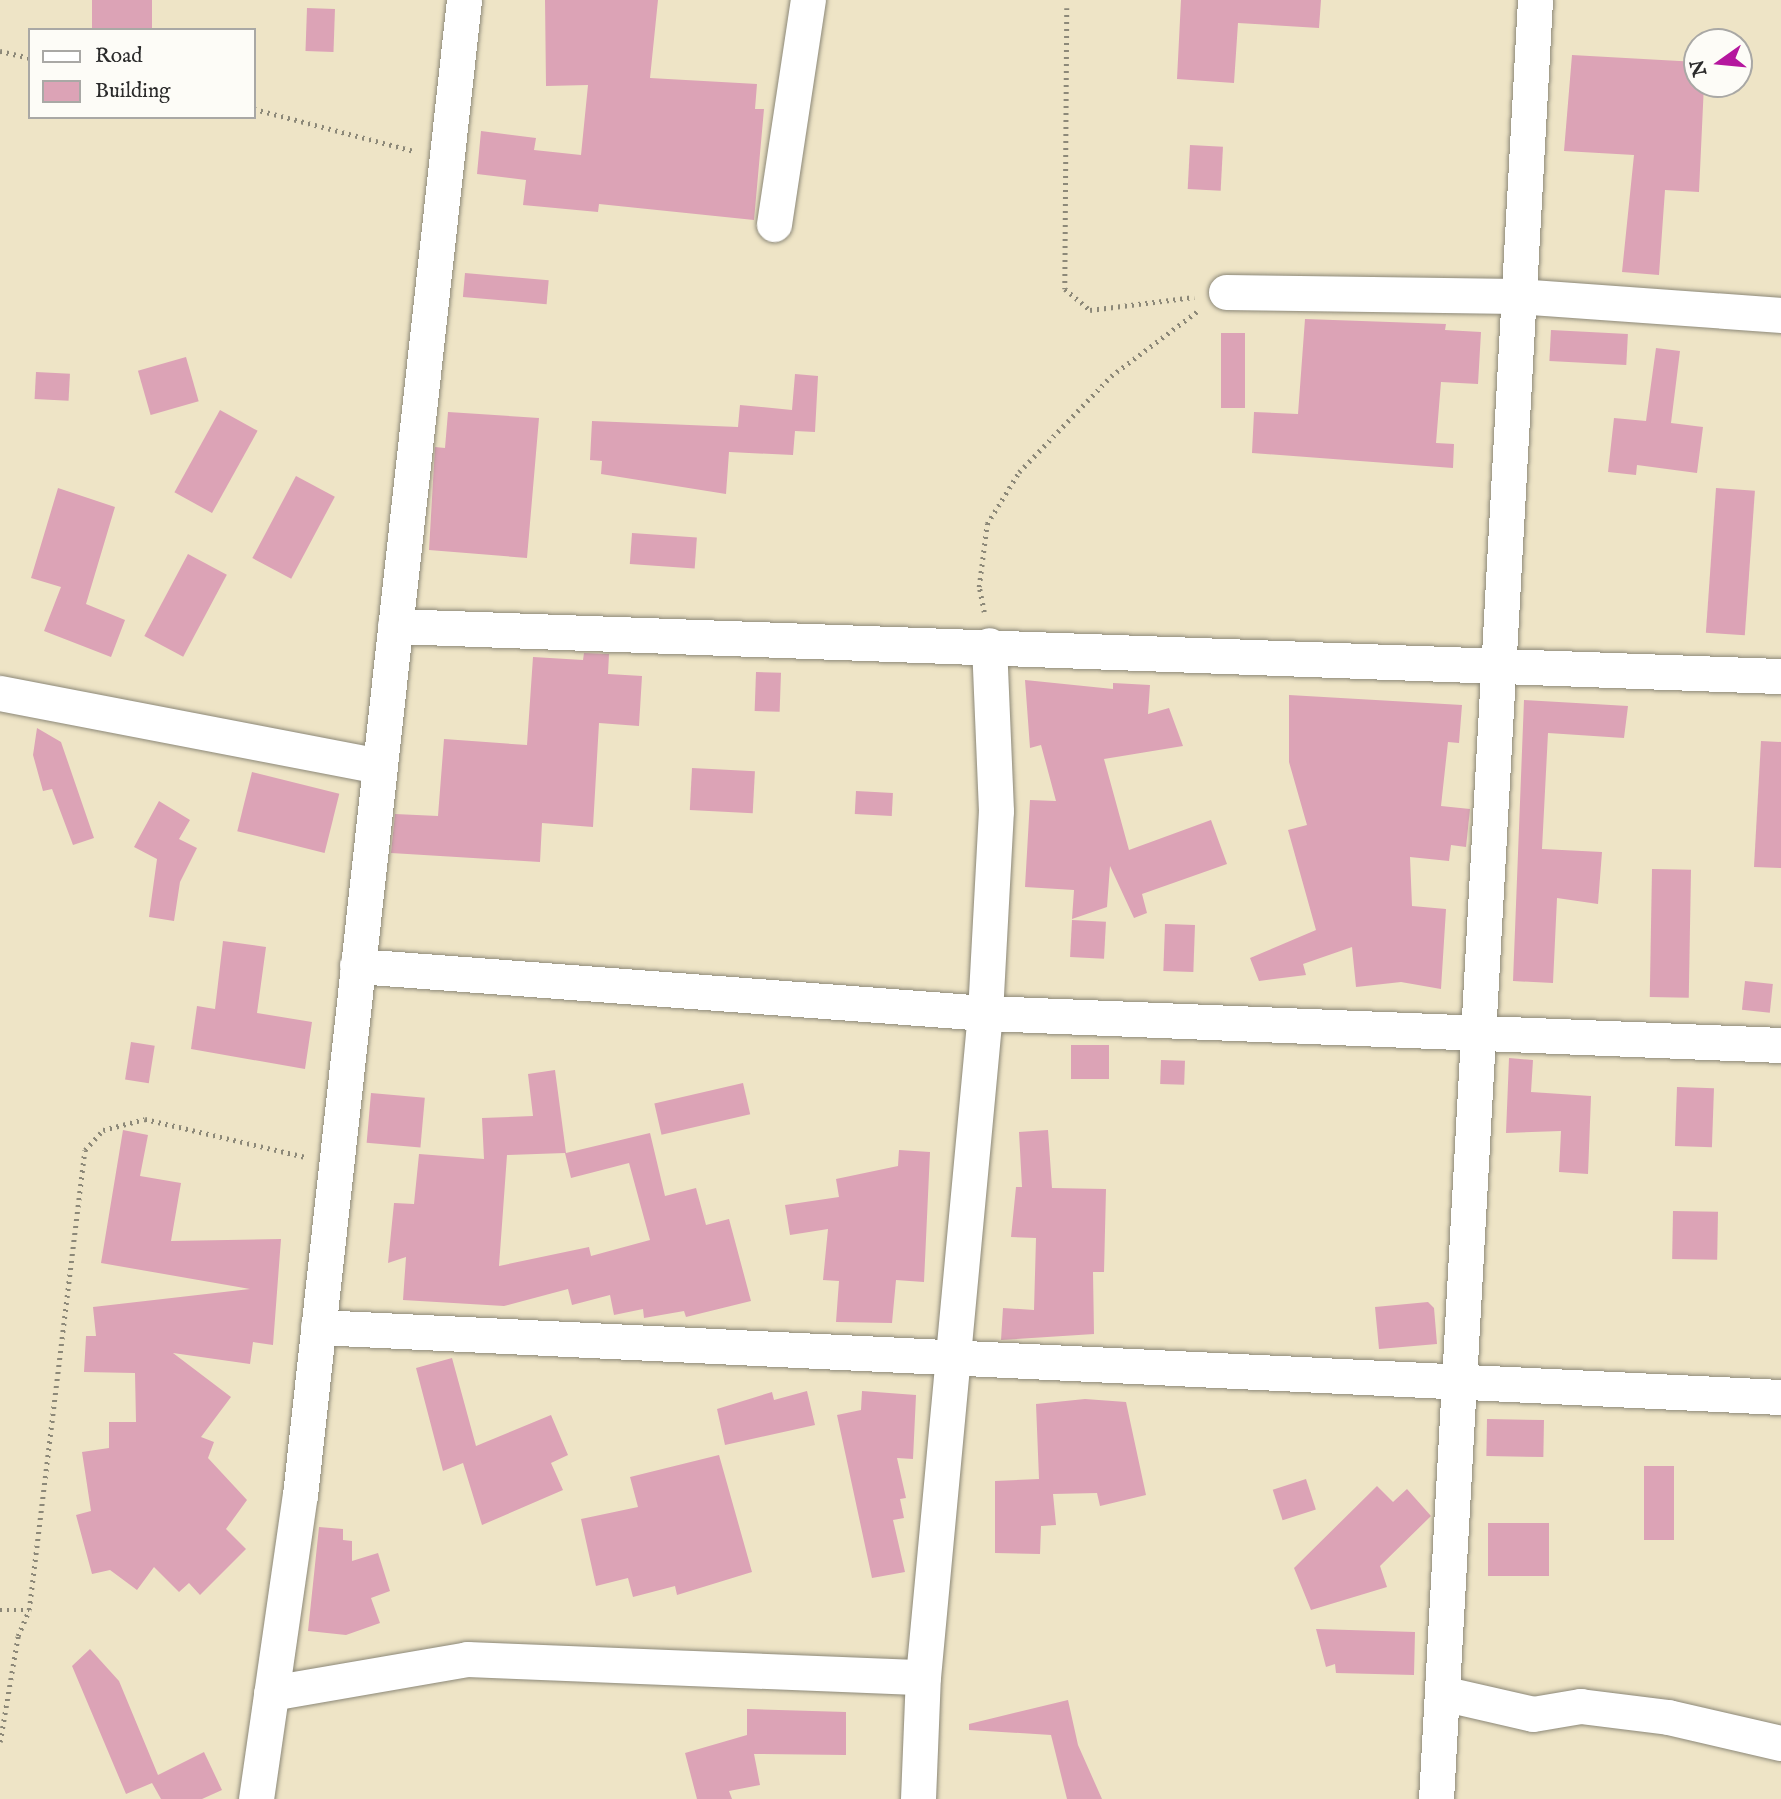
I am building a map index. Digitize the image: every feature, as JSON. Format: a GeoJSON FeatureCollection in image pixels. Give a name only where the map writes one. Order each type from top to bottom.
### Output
{"type":"FeatureCollection","features":[{"type":"Feature","properties":{"kind":"street"},"geometry":{"type":"LineString","coordinates":[[256,1799],[318,1327],[464,0]]}},
{"type":"Feature","properties":{"kind":"street"},"geometry":{"type":"LineString","coordinates":[[774,224],[808,0]]}},
{"type":"Feature","properties":{"kind":"street"},"geometry":{"type":"LineString","coordinates":[[1436,1799],[1446,1694],[1463,1387],[1464,1206],[1500,665],[1517,296],[1535,0]]}},
{"type":"Feature","properties":{"kind":"street"},"geometry":{"type":"LineString","coordinates":[[1226,292],[1517,296],[1781,315]]}},
{"type":"Feature","properties":{"kind":"street"},"geometry":{"type":"LineString","coordinates":[[394,626],[989,645],[1781,676]]}},
{"type":"Feature","properties":{"kind":"street"},"geometry":{"type":"LineString","coordinates":[[918,1799],[923,1677],[957,1360],[985,1013],[996,811],[989,645]]}},
{"type":"Feature","properties":{"kind":"street"},"geometry":{"type":"LineString","coordinates":[[0,693],[379,766]]}},
{"type":"Feature","properties":{"kind":"street"},"geometry":{"type":"LineString","coordinates":[[357,966],[985,1013],[1476,1029],[1781,1045]]}},
{"type":"Feature","properties":{"kind":"street"},"geometry":{"type":"LineString","coordinates":[[318,1327],[1463,1387],[1781,1397]]}},
{"type":"Feature","properties":{"kind":"street"},"geometry":{"type":"LineString","coordinates":[[271,1693],[467,1659],[923,1677]]}},
{"type":"Feature","properties":{"kind":"street"},"geometry":{"type":"LineString","coordinates":[[1446,1694],[1533,1714],[1580,1706],[1668,1717],[1781,1743]]}},
{"type":"Feature","properties":{"kind":"path"},"geometry":{"type":"LineString","coordinates":[[1068,8],[1062,273],[1070,299],[1090,310],[1226,292]]}},
{"type":"Feature","properties":{"kind":"path"},"geometry":{"type":"LineString","coordinates":[[0,51],[28,58]]}},
{"type":"Feature","properties":{"kind":"path"},"geometry":{"type":"LineString","coordinates":[[256,110],[445,159]]}},
{"type":"Feature","properties":{"kind":"path"},"geometry":{"type":"LineString","coordinates":[[989,645],[981,555],[987,524],[1018,472],[1111,376],[1226,292]]}},
{"type":"Feature","properties":{"kind":"path"},"geometry":{"type":"LineString","coordinates":[[0,1742],[18,1636],[29,1610],[85,1150],[103,1129],[145,1119],[336,1165]]}},
{"type":"Feature","properties":{"kind":"path"},"geometry":{"type":"LineString","coordinates":[[0,1610],[29,1610]]}},
{"type":"Feature","properties":{"kind":"building"},"geometry":{"type":"Polygon","coordinates":[[[92,0],[152,0],[152,28],[92,28],[92,0]]]}},
{"type":"Feature","properties":{"kind":"building"},"geometry":{"type":"Polygon","coordinates":[[[545,0],[658,0],[650,78],[757,84],[755,109],[764,109],[754,220],[599,204],[598,212],[523,205],[526,180],[477,174],[481,131],[536,138],[534,150],[581,155],[588,85],[546,86],[545,0]]]}},
{"type":"Feature","properties":{"kind":"building"},"geometry":{"type":"Polygon","coordinates":[[[1181,0],[1321,0],[1319,28],[1238,23],[1234,83],[1177,79],[1181,0]]]}},
{"type":"Feature","properties":{"kind":"building"},"geometry":{"type":"Polygon","coordinates":[[[307,8],[335,9],[333,52],[305,51],[307,8]]]}},
{"type":"Feature","properties":{"kind":"building"},"geometry":{"type":"Polygon","coordinates":[[[1572,55],[1683,61],[1683,98],[1703,98],[1699,192],[1665,190],[1659,275],[1622,272],[1634,155],[1564,151],[1572,55]]]}},
{"type":"Feature","properties":{"kind":"building"},"geometry":{"type":"Polygon","coordinates":[[[1190,145],[1223,147],[1221,191],[1188,189],[1190,145]]]}},
{"type":"Feature","properties":{"kind":"building"},"geometry":{"type":"Polygon","coordinates":[[[465,273],[549,280],[547,304],[463,297],[465,273]]]}},
{"type":"Feature","properties":{"kind":"building"},"geometry":{"type":"Polygon","coordinates":[[[1305,319],[1446,324],[1445,330],[1481,332],[1478,384],[1441,382],[1436,443],[1454,444],[1453,468],[1252,453],[1254,412],[1298,414],[1305,319]]]}},
{"type":"Feature","properties":{"kind":"building"},"geometry":{"type":"Polygon","coordinates":[[[1551,330],[1628,334],[1626,365],[1549,361],[1551,330]]]}},
{"type":"Feature","properties":{"kind":"building"},"geometry":{"type":"Polygon","coordinates":[[[1221,333],[1245,333],[1245,408],[1221,408],[1221,333]]]}},
{"type":"Feature","properties":{"kind":"building"},"geometry":{"type":"Polygon","coordinates":[[[1656,348],[1680,351],[1671,423],[1703,427],[1697,473],[1637,465],[1636,475],[1608,472],[1614,418],[1646,421],[1656,348]]]}},
{"type":"Feature","properties":{"kind":"building"},"geometry":{"type":"Polygon","coordinates":[[[186,357],[199,401],[151,415],[138,371],[186,357]]]}},
{"type":"Feature","properties":{"kind":"building"},"geometry":{"type":"Polygon","coordinates":[[[36,372],[70,374],[69,401],[35,399],[36,372]]]}},
{"type":"Feature","properties":{"kind":"building"},"geometry":{"type":"Polygon","coordinates":[[[795,374],[818,376],[815,432],[795,431],[793,455],[729,452],[726,494],[601,474],[602,461],[590,460],[592,421],[738,427],[740,405],[792,410],[795,374]]]}},
{"type":"Feature","properties":{"kind":"building"},"geometry":{"type":"Polygon","coordinates":[[[220,410],[258,431],[212,513],[174,492],[220,410]]]}},
{"type":"Feature","properties":{"kind":"building"},"geometry":{"type":"Polygon","coordinates":[[[448,412],[539,418],[527,558],[429,550],[435,447],[445,448],[448,412]]]}},
{"type":"Feature","properties":{"kind":"building"},"geometry":{"type":"Polygon","coordinates":[[[296,476],[335,497],[291,579],[252,558],[296,476]]]}},
{"type":"Feature","properties":{"kind":"building"},"geometry":{"type":"Polygon","coordinates":[[[58,488],[115,507],[86,604],[125,620],[111,657],[44,631],[61,587],[31,578],[58,488]]]}},
{"type":"Feature","properties":{"kind":"building"},"geometry":{"type":"Polygon","coordinates":[[[1716,488],[1755,491],[1745,635],[1706,633],[1716,488]]]}},
{"type":"Feature","properties":{"kind":"building"},"geometry":{"type":"Polygon","coordinates":[[[632,533],[697,538],[695,568],[630,564],[632,533]]]}},
{"type":"Feature","properties":{"kind":"building"},"geometry":{"type":"Polygon","coordinates":[[[188,554],[227,575],[183,657],[144,636],[188,554]]]}},
{"type":"Feature","properties":{"kind":"building"},"geometry":{"type":"Polygon","coordinates":[[[584,653],[609,654],[608,674],[642,676],[639,726],[599,723],[593,827],[542,823],[540,862],[391,853],[395,814],[438,816],[444,739],[527,745],[533,657],[583,660],[584,653]]]}},
{"type":"Feature","properties":{"kind":"building"},"geometry":{"type":"Polygon","coordinates":[[[756,672],[781,673],[780,712],[755,711],[756,672]]]}},
{"type":"Feature","properties":{"kind":"building"},"geometry":{"type":"Polygon","coordinates":[[[1025,680],[1113,689],[1113,683],[1150,685],[1148,714],[1169,708],[1183,746],[1104,759],[1129,850],[1211,820],[1227,864],[1142,894],[1147,913],[1134,918],[1110,866],[1107,907],[1072,919],[1074,890],[1025,887],[1030,800],[1056,801],[1041,745],[1030,748],[1025,680]]]}},
{"type":"Feature","properties":{"kind":"building"},"geometry":{"type":"Polygon","coordinates":[[[1289,695],[1462,705],[1459,743],[1448,742],[1441,806],[1470,809],[1466,847],[1451,845],[1449,861],[1410,857],[1412,906],[1446,909],[1441,989],[1401,982],[1356,987],[1352,947],[1303,964],[1306,975],[1259,981],[1250,958],[1316,930],[1288,830],[1307,825],[1289,762],[1289,695]]]}},
{"type":"Feature","properties":{"kind":"building"},"geometry":{"type":"Polygon","coordinates":[[[1524,700],[1628,706],[1624,738],[1548,733],[1542,849],[1602,852],[1598,904],[1557,898],[1553,983],[1513,981],[1524,700]]]}},
{"type":"Feature","properties":{"kind":"building"},"geometry":{"type":"Polygon","coordinates":[[[37,728],[61,742],[94,838],[73,845],[52,789],[43,791],[33,755],[37,728]]]}},
{"type":"Feature","properties":{"kind":"building"},"geometry":{"type":"Polygon","coordinates":[[[1761,741],[1781,742],[1781,868],[1754,867],[1761,741]]]}},
{"type":"Feature","properties":{"kind":"building"},"geometry":{"type":"Polygon","coordinates":[[[692,768],[755,771],[753,813],[690,810],[692,768]]]}},
{"type":"Feature","properties":{"kind":"building"},"geometry":{"type":"Polygon","coordinates":[[[252,772],[339,794],[325,853],[237,831],[252,772]]]}},
{"type":"Feature","properties":{"kind":"building"},"geometry":{"type":"Polygon","coordinates":[[[856,791],[893,793],[892,816],[855,814],[856,791]]]}},
{"type":"Feature","properties":{"kind":"building"},"geometry":{"type":"Polygon","coordinates":[[[159,801],[190,820],[179,839],[197,848],[180,882],[174,921],[149,917],[157,859],[134,847],[159,801]]]}},
{"type":"Feature","properties":{"kind":"building"},"geometry":{"type":"Polygon","coordinates":[[[1652,869],[1691,870],[1689,998],[1650,997],[1652,869]]]}},
{"type":"Feature","properties":{"kind":"building"},"geometry":{"type":"Polygon","coordinates":[[[1072,920],[1106,922],[1104,959],[1070,957],[1072,920]]]}},
{"type":"Feature","properties":{"kind":"building"},"geometry":{"type":"Polygon","coordinates":[[[1165,924],[1195,925],[1193,972],[1163,971],[1165,924]]]}},
{"type":"Feature","properties":{"kind":"building"},"geometry":{"type":"Polygon","coordinates":[[[223,941],[266,947],[257,1013],[312,1022],[305,1069],[191,1049],[197,1006],[215,1009],[223,941]]]}},
{"type":"Feature","properties":{"kind":"building"},"geometry":{"type":"Polygon","coordinates":[[[1745,981],[1773,984],[1770,1013],[1742,1010],[1745,981]]]}},
{"type":"Feature","properties":{"kind":"building"},"geometry":{"type":"Polygon","coordinates":[[[131,1042],[155,1046],[149,1083],[125,1080],[131,1042]]]}},
{"type":"Feature","properties":{"kind":"building"},"geometry":{"type":"Polygon","coordinates":[[[1071,1045],[1109,1045],[1109,1079],[1071,1079],[1071,1045]]]}},
{"type":"Feature","properties":{"kind":"building"},"geometry":{"type":"Polygon","coordinates":[[[1509,1058],[1533,1060],[1531,1092],[1591,1096],[1588,1174],[1559,1172],[1561,1131],[1506,1133],[1509,1058]]]}},
{"type":"Feature","properties":{"kind":"building"},"geometry":{"type":"Polygon","coordinates":[[[1161,1060],[1185,1061],[1184,1085],[1160,1084],[1161,1060]]]}},
{"type":"Feature","properties":{"kind":"building"},"geometry":{"type":"Polygon","coordinates":[[[555,1070],[566,1153],[650,1133],[665,1196],[696,1188],[706,1225],[729,1219],[751,1301],[686,1317],[684,1311],[644,1318],[643,1309],[614,1315],[610,1295],[572,1305],[568,1289],[504,1306],[403,1300],[406,1257],[388,1263],[394,1203],[414,1204],[419,1154],[484,1159],[482,1118],[533,1116],[528,1074],[555,1070]],[[565,1153],[507,1155],[499,1266],[589,1247],[591,1256],[650,1240],[629,1163],[571,1178],[565,1153]]]}},
{"type":"Feature","properties":{"kind":"building"},"geometry":{"type":"Polygon","coordinates":[[[743,1083],[750,1114],[662,1135],[654,1103],[743,1083]]]}},
{"type":"Feature","properties":{"kind":"building"},"geometry":{"type":"Polygon","coordinates":[[[1677,1087],[1714,1088],[1712,1147],[1675,1146],[1677,1087]]]}},
{"type":"Feature","properties":{"kind":"building"},"geometry":{"type":"Polygon","coordinates":[[[371,1093],[425,1098],[420,1148],[367,1143],[371,1093]]]}},
{"type":"Feature","properties":{"kind":"building"},"geometry":{"type":"Polygon","coordinates":[[[123,1130],[148,1135],[140,1176],[181,1183],[171,1241],[281,1239],[273,1345],[253,1342],[250,1364],[173,1353],[231,1397],[201,1437],[214,1442],[208,1458],[247,1500],[226,1529],[246,1549],[200,1595],[189,1583],[179,1592],[154,1567],[137,1590],[110,1570],[92,1574],[76,1515],[91,1511],[82,1452],[109,1448],[109,1422],[136,1422],[135,1373],[84,1372],[86,1336],[96,1336],[93,1307],[250,1289],[101,1263],[123,1130]]]}},
{"type":"Feature","properties":{"kind":"building"},"geometry":{"type":"Polygon","coordinates":[[[1048,1130],[1052,1188],[1106,1189],[1104,1272],[1093,1272],[1094,1334],[1001,1340],[1003,1308],[1034,1310],[1036,1238],[1011,1237],[1016,1187],[1022,1187],[1019,1132],[1048,1130]]]}},
{"type":"Feature","properties":{"kind":"building"},"geometry":{"type":"Polygon","coordinates":[[[899,1150],[930,1152],[924,1282],[896,1280],[892,1323],[836,1322],[839,1281],[823,1280],[828,1229],[790,1235],[785,1205],[839,1197],[836,1179],[898,1166],[899,1150]]]}},
{"type":"Feature","properties":{"kind":"building"},"geometry":{"type":"Polygon","coordinates":[[[1673,1211],[1718,1212],[1717,1260],[1672,1259],[1673,1211]]]}},
{"type":"Feature","properties":{"kind":"building"},"geometry":{"type":"Polygon","coordinates":[[[1428,1302],[1434,1308],[1437,1344],[1379,1349],[1375,1307],[1428,1302]]]}},
{"type":"Feature","properties":{"kind":"building"},"geometry":{"type":"Polygon","coordinates":[[[452,1358],[476,1446],[551,1415],[568,1455],[551,1463],[563,1490],[482,1525],[463,1463],[443,1471],[416,1368],[452,1358]]]}},
{"type":"Feature","properties":{"kind":"building"},"geometry":{"type":"Polygon","coordinates":[[[807,1391],[815,1425],[725,1445],[717,1409],[772,1392],[774,1400],[807,1391]]]}},
{"type":"Feature","properties":{"kind":"building"},"geometry":{"type":"Polygon","coordinates":[[[862,1391],[916,1395],[913,1459],[897,1458],[906,1498],[900,1499],[904,1518],[893,1520],[905,1572],[872,1578],[837,1415],[861,1410],[862,1391]]]}},
{"type":"Feature","properties":{"kind":"building"},"geometry":{"type":"Polygon","coordinates":[[[1085,1399],[1126,1402],[1146,1495],[1100,1506],[1097,1493],[1053,1494],[1056,1525],[1041,1526],[1040,1554],[995,1553],[995,1481],[1039,1479],[1036,1404],[1085,1399]]]}},
{"type":"Feature","properties":{"kind":"building"},"geometry":{"type":"Polygon","coordinates":[[[1487,1419],[1544,1420],[1543,1457],[1486,1456],[1487,1419]]]}},
{"type":"Feature","properties":{"kind":"building"},"geometry":{"type":"Polygon","coordinates":[[[719,1455],[752,1572],[677,1595],[675,1586],[633,1597],[628,1578],[596,1586],[581,1519],[638,1507],[630,1477],[719,1455]]]}},
{"type":"Feature","properties":{"kind":"building"},"geometry":{"type":"Polygon","coordinates":[[[1644,1466],[1674,1466],[1674,1540],[1644,1540],[1644,1466]]]}},
{"type":"Feature","properties":{"kind":"building"},"geometry":{"type":"Polygon","coordinates":[[[1306,1479],[1316,1509],[1283,1520],[1273,1490],[1306,1479]]]}},
{"type":"Feature","properties":{"kind":"building"},"geometry":{"type":"Polygon","coordinates":[[[1377,1486],[1393,1502],[1407,1489],[1431,1516],[1380,1566],[1387,1587],[1311,1610],[1294,1568],[1377,1486]]]}},
{"type":"Feature","properties":{"kind":"building"},"geometry":{"type":"Polygon","coordinates":[[[1488,1523],[1549,1523],[1549,1576],[1488,1576],[1488,1523]]]}},
{"type":"Feature","properties":{"kind":"building"},"geometry":{"type":"Polygon","coordinates":[[[319,1527],[343,1529],[343,1540],[352,1541],[352,1561],[378,1553],[390,1591],[371,1598],[380,1623],[346,1635],[308,1631],[319,1527]]]}},
{"type":"Feature","properties":{"kind":"building"},"geometry":{"type":"Polygon","coordinates":[[[1316,1629],[1415,1632],[1414,1675],[1336,1673],[1335,1664],[1326,1667],[1316,1629]]]}},
{"type":"Feature","properties":{"kind":"building"},"geometry":{"type":"Polygon","coordinates":[[[90,1649],[119,1681],[158,1775],[204,1752],[222,1790],[202,1799],[161,1799],[152,1783],[126,1794],[72,1666],[90,1649]]]}},
{"type":"Feature","properties":{"kind":"building"},"geometry":{"type":"Polygon","coordinates":[[[1068,1700],[1078,1745],[1102,1799],[1067,1799],[1051,1735],[969,1730],[969,1724],[1068,1700]]]}},
{"type":"Feature","properties":{"kind":"building"},"geometry":{"type":"Polygon","coordinates":[[[747,1709],[846,1712],[846,1755],[754,1754],[760,1785],[729,1791],[732,1799],[697,1799],[685,1753],[747,1735],[747,1709]]]}}]}
